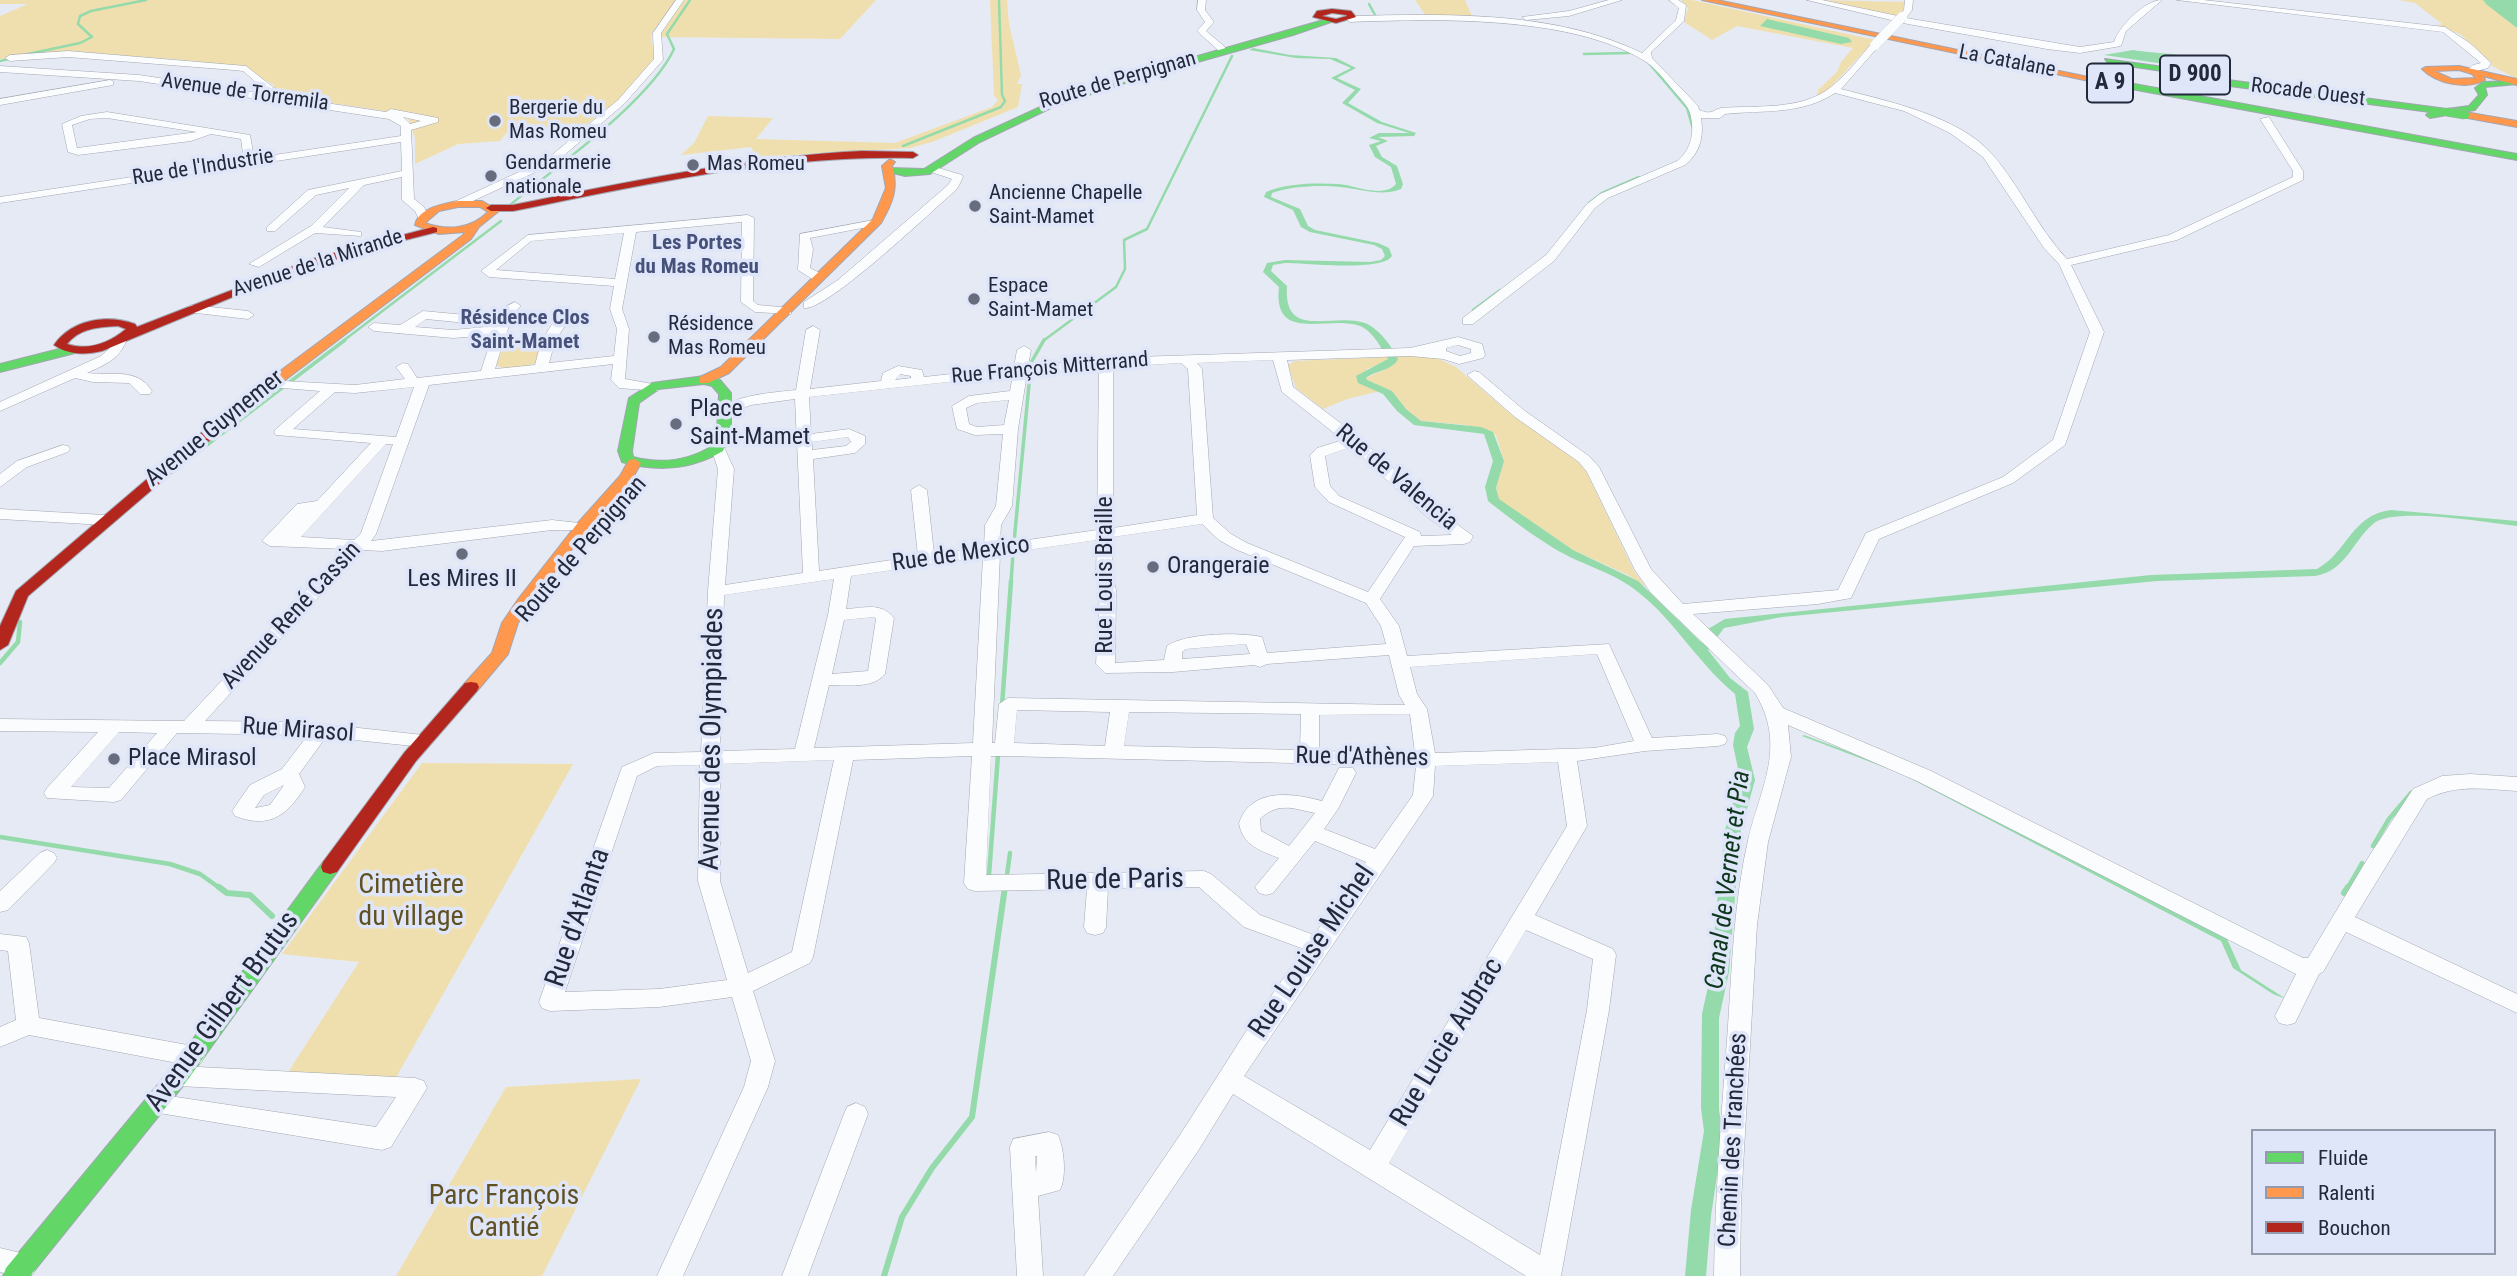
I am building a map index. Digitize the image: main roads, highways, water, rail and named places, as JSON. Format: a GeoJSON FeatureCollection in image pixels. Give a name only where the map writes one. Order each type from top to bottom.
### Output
{"type":"FeatureCollection","features":[{"type":"Feature","properties":{"kind":"main road","name":"La Catalane"},"geometry":{"type":"LineString","coordinates":[[1706,0],[2112,83],[2517,154]]}},
{"type":"Feature","properties":{"kind":"main road","name":"La Catalane"},"geometry":{"type":"LineString","coordinates":[[1724,0],[2117,79],[2517,154]]}},
{"type":"Feature","properties":{"kind":"main road","name":"Rocade Ouest"},"geometry":{"type":"LineString","coordinates":[[1770,0],[2147,71],[2462,111],[2517,123]]}},
{"type":"Feature","properties":{"kind":"main road","name":"Rocade Ouest"},"geometry":{"type":"LineString","coordinates":[[1784,0],[1944,34]]}},
{"type":"Feature","properties":{"kind":"main road","name":"Route de Perpignan"},"geometry":{"type":"LineString","coordinates":[[888,169],[892,160],[945,149],[1048,100],[1168,64],[1279,37],[1336,12]]}},
{"type":"Feature","properties":{"kind":"main road","name":"Route de Perpignan"},"geometry":{"type":"LineString","coordinates":[[723,399],[823,286],[886,225],[910,182],[934,169],[970,143],[1052,103],[1137,75],[1275,40],[1336,12]]}},
{"type":"Feature","properties":{"kind":"main road"},"geometry":{"type":"LineString","coordinates":[[1944,34],[2164,70],[2414,98],[2451,98],[2464,93],[2464,86],[2434,76],[2427,69],[2446,66],[2515,83]]}},
{"type":"Feature","properties":{"kind":"main road"},"geometry":{"type":"LineString","coordinates":[[1944,34],[2105,67],[2370,112],[2440,115],[2472,108],[2462,111]]}},
{"type":"Feature","properties":{"kind":"main road"},"geometry":{"type":"LineString","coordinates":[[2452,80],[2476,75]]}},
{"type":"Feature","properties":{"kind":"main road"},"geometry":{"type":"LineString","coordinates":[[2462,111],[2479,94],[2476,75]]}},
{"type":"Feature","properties":{"kind":"main road"},"geometry":{"type":"LineString","coordinates":[[2462,111],[2483,95],[2479,88],[2483,85],[2515,83]]}},
{"type":"Feature","properties":{"kind":"main road"},"geometry":{"type":"LineString","coordinates":[[422,218],[452,205],[486,210],[522,207],[761,159],[863,152],[940,159],[934,169],[909,175],[888,169],[874,160],[843,159],[734,168],[646,184],[486,210]]}},
{"type":"Feature","properties":{"kind":"main road"},"geometry":{"type":"LineString","coordinates":[[704,380],[723,399],[723,438],[718,448],[700,458],[660,465],[634,463],[627,459],[625,451],[633,401],[636,397],[653,388],[704,380],[725,370],[874,223],[893,190],[894,180],[888,169]]}},
{"type":"Feature","properties":{"kind":"main road","name":"Avenue Guynemer"},"geometry":{"type":"LineString","coordinates":[[0,645],[8,602],[21,594],[105,520],[281,384],[486,210]]}},
{"type":"Feature","properties":{"kind":"main road"},"geometry":{"type":"LineString","coordinates":[[422,218],[455,236]]}},
{"type":"Feature","properties":{"kind":"main road","name":"Avenue de la Mirande"},"geometry":{"type":"LineString","coordinates":[[124,334],[269,276],[403,236],[422,218]]}},
{"type":"Feature","properties":{"kind":"main road","name":"Avenue de la Mirande"},"geometry":{"type":"LineString","coordinates":[[124,334],[246,279],[386,237],[422,218]]}},
{"type":"Feature","properties":{"kind":"main road"},"geometry":{"type":"LineString","coordinates":[[71,347],[88,326],[104,323],[124,334]]}},
{"type":"Feature","properties":{"kind":"main road"},"geometry":{"type":"LineString","coordinates":[[0,365],[124,334]]}},
{"type":"Feature","properties":{"kind":"main road","name":"Route de Perpignan"},"geometry":{"type":"LineString","coordinates":[[423,741],[499,654],[510,623],[523,601],[582,527],[626,478],[634,463]]}},
{"type":"Feature","properties":{"kind":"main road","name":"Route de Perpignan"},"geometry":{"type":"LineString","coordinates":[[573,565],[640,481],[660,465]]}},
{"type":"Feature","properties":{"kind":"main road","name":"Route de Perpignan"},"geometry":{"type":"LineString","coordinates":[[505,638],[536,602],[563,579]]}},
{"type":"Feature","properties":{"kind":"main road","name":"Avenue Gilbert Brutus"},"geometry":{"type":"LineString","coordinates":[[13,1267],[178,1076],[423,741]]}},
{"type":"Feature","properties":{"kind":"water"},"geometry":{"type":"Polygon","coordinates":[[[2483,0],[2517,0],[2517,28],[2486,4],[2483,0]]]}},
{"type":"Feature","properties":{"kind":"water"},"geometry":{"type":"Polygon","coordinates":[[[1767,19],[1849,38],[1852,42],[1841,44],[1760,26],[1767,19]]]}},
{"type":"Feature","properties":{"kind":"water","name":"Canal de Vernet et Pia"},"geometry":{"type":"Polygon","coordinates":[[[1253,48],[1290,55],[1336,58],[1356,68],[1337,78],[1361,89],[1348,103],[1382,122],[1416,133],[1414,136],[1378,137],[1388,141],[1376,146],[1382,157],[1397,166],[1403,184],[1401,189],[1378,192],[1315,186],[1272,193],[1271,197],[1300,209],[1308,226],[1315,230],[1378,243],[1389,248],[1392,256],[1374,264],[1273,265],[1271,271],[1287,286],[1288,303],[1293,313],[1301,319],[1312,321],[1365,323],[1380,333],[1398,359],[1392,366],[1370,375],[1367,380],[1392,391],[1406,409],[1421,421],[1481,427],[1493,432],[1504,461],[1496,488],[1499,499],[1573,550],[1638,581],[1701,642],[1708,629],[1725,619],[2151,575],[2317,569],[2336,553],[2358,526],[2378,513],[2391,510],[2517,521],[2517,526],[2442,517],[2400,516],[2373,524],[2341,562],[2326,573],[2315,576],[2157,581],[1782,617],[1724,628],[1708,650],[1730,678],[1748,692],[1754,729],[1747,747],[1755,780],[1740,834],[1729,972],[1719,1018],[1719,1110],[1723,1135],[1711,1216],[1706,1276],[1685,1276],[1691,1210],[1704,1131],[1701,1108],[1702,1014],[1712,968],[1725,830],[1740,778],[1733,745],[1735,733],[1740,726],[1735,694],[1708,668],[1659,611],[1630,586],[1548,545],[1488,501],[1485,487],[1493,461],[1484,434],[1414,425],[1397,411],[1383,394],[1358,383],[1356,376],[1388,359],[1369,332],[1348,323],[1306,324],[1294,322],[1285,316],[1279,305],[1279,287],[1263,272],[1267,263],[1285,260],[1370,262],[1381,260],[1385,256],[1382,249],[1374,245],[1310,232],[1301,227],[1293,210],[1264,197],[1266,192],[1292,185],[1311,184],[1338,184],[1376,191],[1390,188],[1396,184],[1391,167],[1375,157],[1369,145],[1381,141],[1369,138],[1379,133],[1409,133],[1377,123],[1342,103],[1355,90],[1331,78],[1351,68],[1330,59],[1296,58],[1249,50],[1253,48]]]}},
{"type":"Feature","properties":{"kind":"water"},"geometry":{"type":"Polygon","coordinates":[[[2133,50],[2197,58],[2220,65],[2226,70],[2218,72],[2104,55],[2133,50]]]}},
{"type":"Feature","properties":{"kind":"water"},"geometry":{"type":"Polygon","coordinates":[[[1802,736],[1903,772],[2227,939],[2241,970],[2286,999],[2273,994],[2233,968],[2221,941],[1902,774],[1802,736]]]}},
{"type":"Feature","properties":{"kind":"waterway"},"geometry":{"type":"LineString","coordinates":[[28,54],[80,43],[92,37],[78,24],[80,16],[91,11],[146,0]]}},
{"type":"Feature","properties":{"kind":"waterway"},"geometry":{"type":"LineString","coordinates":[[510,205],[576,153],[645,90],[674,49],[667,34],[690,0]]}},
{"type":"Feature","properties":{"kind":"waterway"},"geometry":{"type":"LineString","coordinates":[[903,146],[1001,107],[1005,101],[1002,95],[999,0]]}},
{"type":"Feature","properties":{"kind":"waterway"},"geometry":{"type":"LineString","coordinates":[[1369,4],[1375,15]]}},
{"type":"Feature","properties":{"kind":"waterway"},"geometry":{"type":"LineString","coordinates":[[1584,54],[1629,53]]}},
{"type":"Feature","properties":{"kind":"waterway"},"geometry":{"type":"LineString","coordinates":[[1044,340],[1116,287],[1125,269],[1124,240],[1147,229],[1232,56]]}},
{"type":"Feature","properties":{"kind":"waterway"},"geometry":{"type":"LineString","coordinates":[[0,61],[13,58]]}},
{"type":"Feature","properties":{"kind":"waterway"},"geometry":{"type":"LineString","coordinates":[[1648,62],[1687,108],[1693,129]]}},
{"type":"Feature","properties":{"kind":"waterway"},"geometry":{"type":"LineString","coordinates":[[1589,203],[1602,193],[1639,177]]}},
{"type":"Feature","properties":{"kind":"waterway"},"geometry":{"type":"LineString","coordinates":[[343,341],[501,221]]}},
{"type":"Feature","properties":{"kind":"waterway"},"geometry":{"type":"LineString","coordinates":[[1473,310],[1500,290]]}},
{"type":"Feature","properties":{"kind":"waterway"},"geometry":{"type":"LineString","coordinates":[[199,451],[345,340]]}},
{"type":"Feature","properties":{"kind":"waterway"},"geometry":{"type":"LineString","coordinates":[[1032,361],[1044,340]]}},
{"type":"Feature","properties":{"kind":"waterway"},"geometry":{"type":"LineString","coordinates":[[1014,542],[1030,374]]}},
{"type":"Feature","properties":{"kind":"waterway"},"geometry":{"type":"LineString","coordinates":[[1011,583],[1013,553]]}},
{"type":"Feature","properties":{"kind":"waterway"},"geometry":{"type":"LineString","coordinates":[[1002,706],[1011,581]]}},
{"type":"Feature","properties":{"kind":"waterway"},"geometry":{"type":"LineString","coordinates":[[0,663],[18,642],[20,622]]}},
{"type":"Feature","properties":{"kind":"waterway"},"geometry":{"type":"LineString","coordinates":[[989,875],[998,755]]}},
{"type":"Feature","properties":{"kind":"waterway"},"geometry":{"type":"LineString","coordinates":[[2373,846],[2389,819],[2411,793]]}},
{"type":"Feature","properties":{"kind":"waterway"},"geometry":{"type":"LineString","coordinates":[[0,837],[170,864],[200,874],[221,889]]}},
{"type":"Feature","properties":{"kind":"waterway"},"geometry":{"type":"LineString","coordinates":[[1005,889],[1010,853]]}},
{"type":"Feature","properties":{"kind":"waterway"},"geometry":{"type":"LineString","coordinates":[[2347,889],[2362,863]]}},
{"type":"Feature","properties":{"kind":"waterway"},"geometry":{"type":"LineString","coordinates":[[219,887],[227,893],[250,895],[272,916]]}},
{"type":"Feature","properties":{"kind":"waterway"},"geometry":{"type":"LineString","coordinates":[[884,1276],[902,1217],[932,1168],[972,1117],[1005,887]]}},
{"type":"Feature","properties":{"kind":"waterway"},"geometry":{"type":"LineString","coordinates":[[2344,893],[2348,887]]}},
{"type":"Feature","properties":{"kind":"place","name":"Bergerie du Mas Romeu"},"geometry":{"type":"Point","coordinates":[495,121]}},
{"type":"Feature","properties":{"kind":"place","name":"Mas Romeu"},"geometry":{"type":"Point","coordinates":[693,165]}},
{"type":"Feature","properties":{"kind":"place","name":"Gendarmerie nationale"},"geometry":{"type":"Point","coordinates":[491,176]}},
{"type":"Feature","properties":{"kind":"place","name":"Ancienne Chapelle Saint-Mamet"},"geometry":{"type":"Point","coordinates":[975,206]}},
{"type":"Feature","properties":{"kind":"place","name":"Espace Saint-Mamet"},"geometry":{"type":"Point","coordinates":[974,299]}},
{"type":"Feature","properties":{"kind":"place","name":"Résidence Mas Romeu"},"geometry":{"type":"Point","coordinates":[654,337]}},
{"type":"Feature","properties":{"kind":"place","name":"Place Saint-Mamet"},"geometry":{"type":"Point","coordinates":[676,424]}},
{"type":"Feature","properties":{"kind":"place","name":"Les Mires II"},"geometry":{"type":"Point","coordinates":[462,554]}},
{"type":"Feature","properties":{"kind":"place","name":"Orangeraie"},"geometry":{"type":"Point","coordinates":[1153,567]}},
{"type":"Feature","properties":{"kind":"place","name":"Place Mirasol"},"geometry":{"type":"Point","coordinates":[114,759]}},
{"type":"Feature","properties":{"kind":"district","name":"Les Portes du Mas Romeu"},"geometry":{"type":"Point","coordinates":[697,256]}},
{"type":"Feature","properties":{"kind":"district","name":"Résidence Clos Saint-Mamet"},"geometry":{"type":"Point","coordinates":[525,331]}},
{"type":"Feature","properties":{"kind":"park label","name":"Cimetière du village"},"geometry":{"type":"Point","coordinates":[411,902]}},
{"type":"Feature","properties":{"kind":"park label","name":"Parc François Cantié"},"geometry":{"type":"Point","coordinates":[504,1213]}}]}
